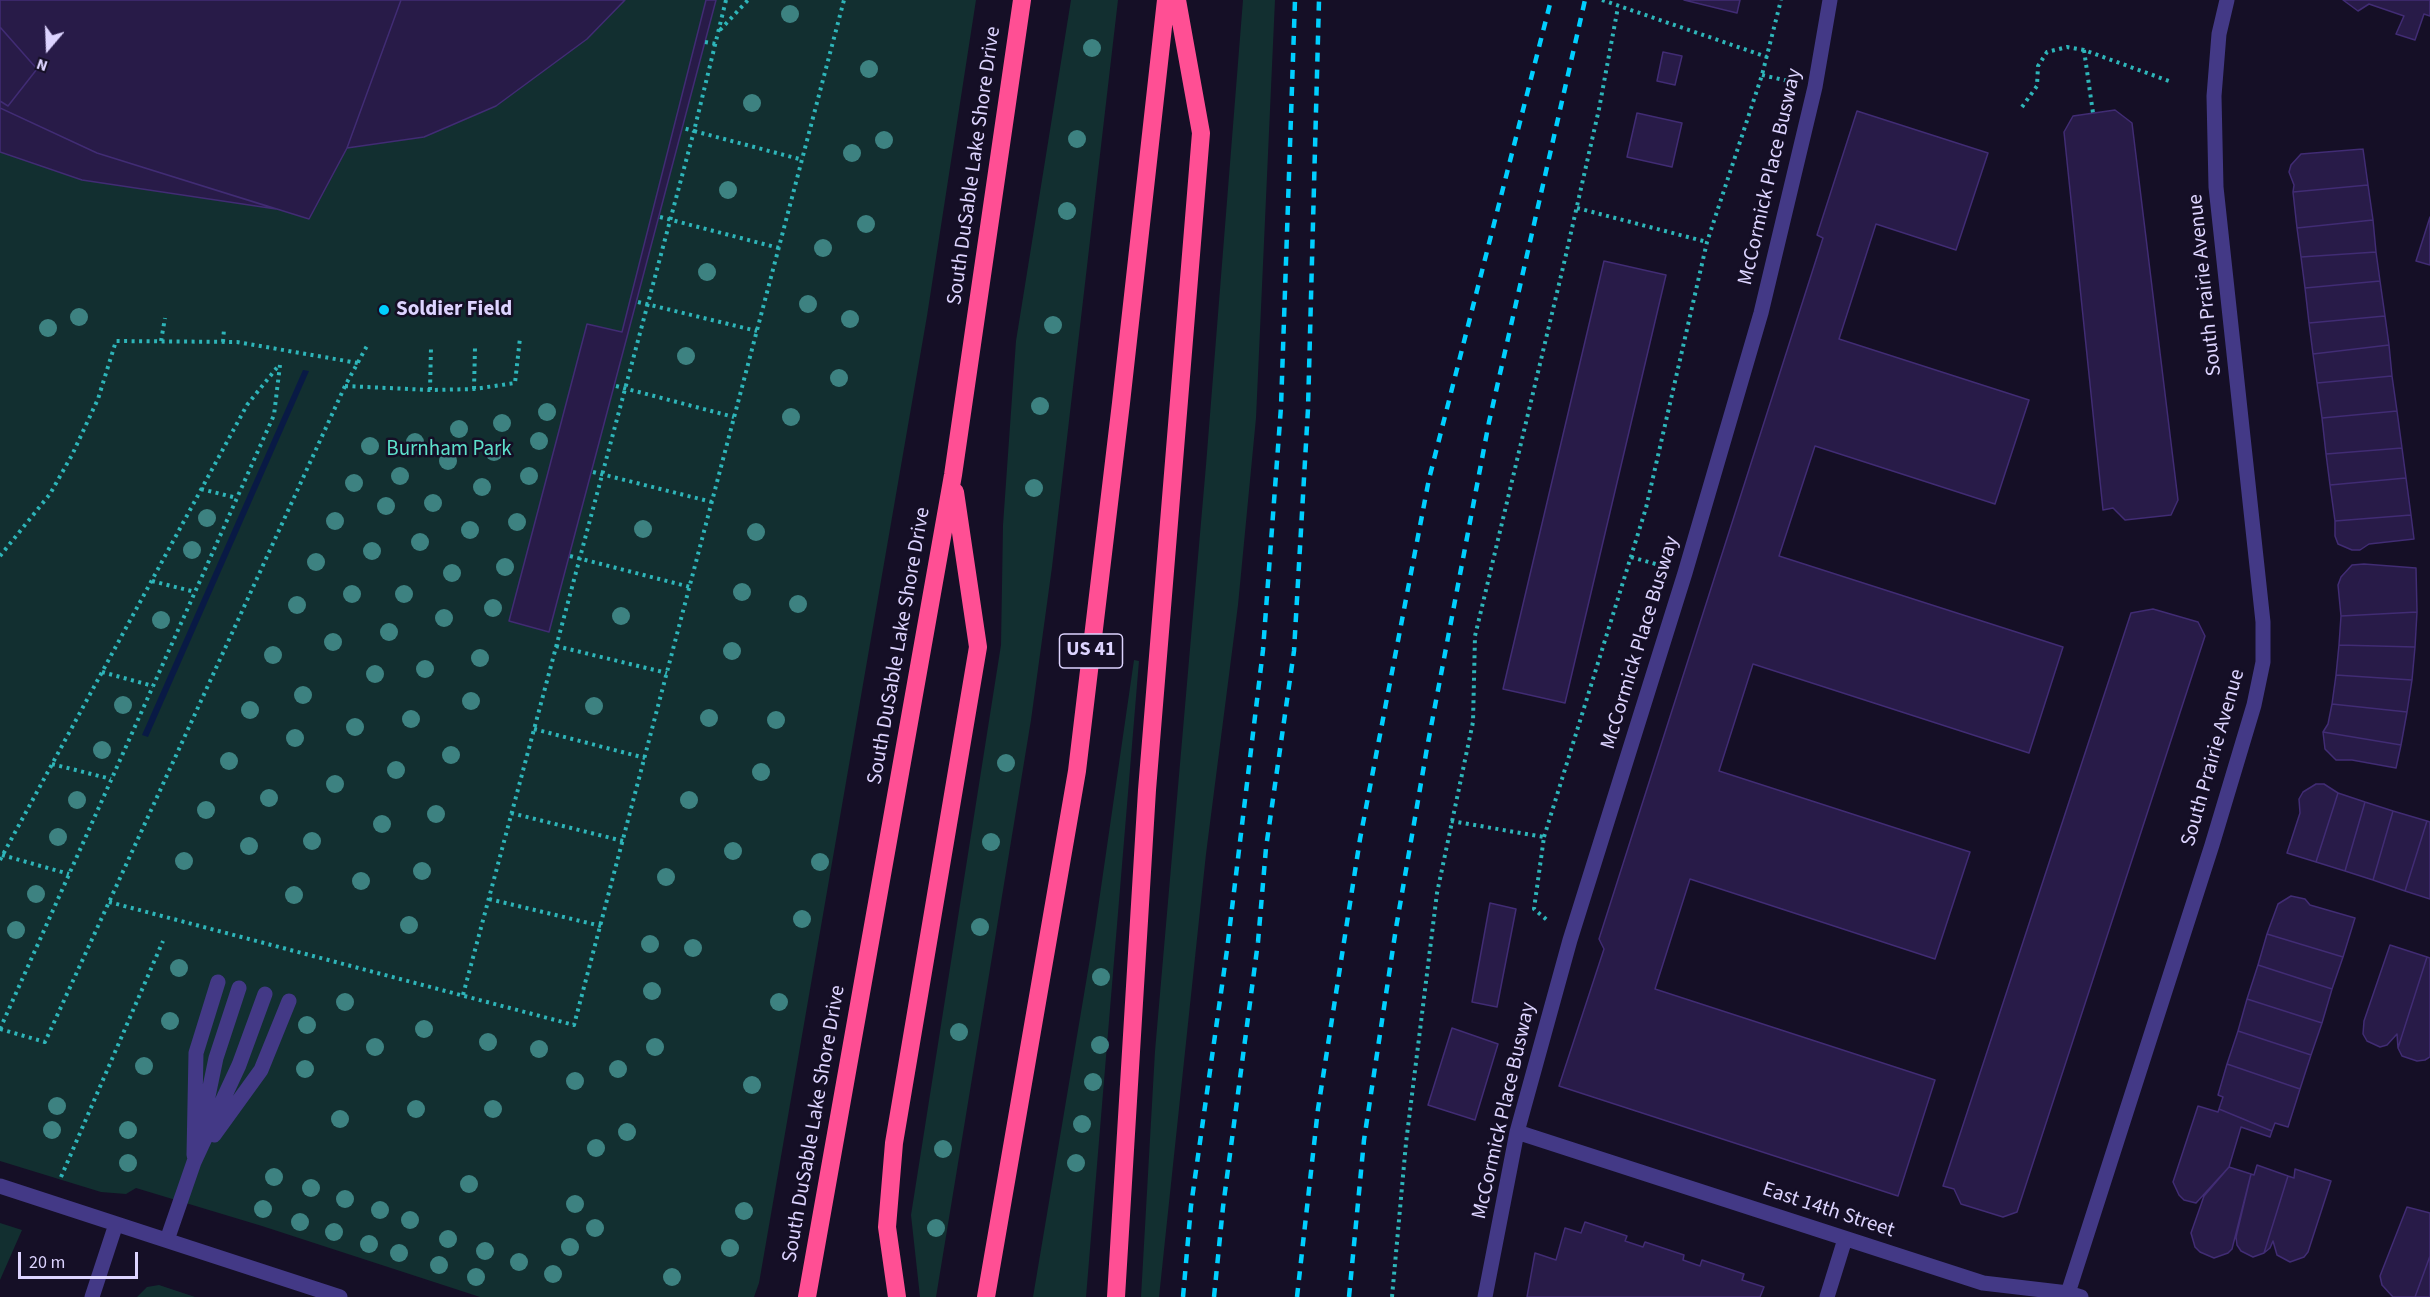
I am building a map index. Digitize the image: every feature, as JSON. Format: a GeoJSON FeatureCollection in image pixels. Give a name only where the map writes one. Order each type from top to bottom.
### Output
{"type":"FeatureCollection","features":[{"type":"Feature","properties":{"kind":"highway","name":"South DuSable Lake Shore Drive"},"geometry":{"type":"LineString","coordinates":[[807,1297],[953,475],[1022,0]]}},
{"type":"Feature","properties":{"kind":"highway","name":"US 41"},"geometry":{"type":"LineString","coordinates":[[986,1297],[1077,771],[1166,0]]}},
{"type":"Feature","properties":{"kind":"highway"},"geometry":{"type":"LineString","coordinates":[[1116,1297],[1147,790],[1201,133],[1177,0]]}},
{"type":"Feature","properties":{"kind":"highway"},"geometry":{"type":"LineString","coordinates":[[897,1297],[887,1227],[894,1143],[978,647],[953,475]]}},
{"type":"Feature","properties":{"kind":"street","name":"McCormick Place Busway"},"geometry":{"type":"LineString","coordinates":[[1485,1297],[1517,1132],[1570,940],[1685,573],[1761,313],[1815,87],[1830,0]]}},
{"type":"Feature","properties":{"kind":"street","name":"South Prairie Avenue"},"geometry":{"type":"LineString","coordinates":[[2075,1295],[2254,705],[2263,662],[2262,622],[2255,548],[2216,186],[2214,96],[2218,34],[2226,0]]}},
{"type":"Feature","properties":{"kind":"street"},"geometry":{"type":"LineString","coordinates":[[194,1162],[196,1053],[218,982]]}},
{"type":"Feature","properties":{"kind":"street"},"geometry":{"type":"LineString","coordinates":[[194,1162],[216,1058],[239,988]]}},
{"type":"Feature","properties":{"kind":"street"},"geometry":{"type":"LineString","coordinates":[[167,1240],[194,1162],[239,1065],[265,994]]}},
{"type":"Feature","properties":{"kind":"street"},"geometry":{"type":"LineString","coordinates":[[194,1162],[261,1070],[289,1001]]}},
{"type":"Feature","properties":{"kind":"street","name":"East 14th Street"},"geometry":{"type":"LineString","coordinates":[[1517,1132],[1983,1283],[2075,1295]]}},
{"type":"Feature","properties":{"kind":"street"},"geometry":{"type":"LineString","coordinates":[[0,1186],[340,1297]]}},
{"type":"Feature","properties":{"kind":"street"},"geometry":{"type":"LineString","coordinates":[[92,1297],[116,1224]]}},
{"type":"Feature","properties":{"kind":"street"},"geometry":{"type":"LineString","coordinates":[[1827,1297],[1845,1239]]}},
{"type":"Feature","properties":{"kind":"path"},"geometry":{"type":"LineString","coordinates":[[463,995],[694,131],[726,0]]}},
{"type":"Feature","properties":{"kind":"path"},"geometry":{"type":"LineString","coordinates":[[719,31],[748,0]]}},
{"type":"Feature","properties":{"kind":"path"},"geometry":{"type":"LineString","coordinates":[[109,902],[574,1025],[844,0]]}},
{"type":"Feature","properties":{"kind":"path"},"geometry":{"type":"LineString","coordinates":[[1602,0],[1767,57]]}},
{"type":"Feature","properties":{"kind":"path"},"geometry":{"type":"LineString","coordinates":[[1570,940],[1534,909],[1544,837],[1646,508],[1707,242],[1767,57],[1781,0]]}},
{"type":"Feature","properties":{"kind":"path"},"geometry":{"type":"LineString","coordinates":[[1392,1297],[1406,1143],[1437,893],[1473,722],[1475,636],[1577,208],[1618,7]]}},
{"type":"Feature","properties":{"kind":"path"},"geometry":{"type":"LineString","coordinates":[[705,42],[716,44]]}},
{"type":"Feature","properties":{"kind":"path"},"geometry":{"type":"LineString","coordinates":[[2022,107],[2037,86],[2038,66],[2048,52],[2067,47],[2084,50],[2169,81]]}},
{"type":"Feature","properties":{"kind":"path"},"geometry":{"type":"LineString","coordinates":[[2084,50],[2093,113]]}},
{"type":"Feature","properties":{"kind":"path"},"geometry":{"type":"LineString","coordinates":[[683,128],[802,160]]}},
{"type":"Feature","properties":{"kind":"path"},"geometry":{"type":"LineString","coordinates":[[1577,208],[1707,242]]}},
{"type":"Feature","properties":{"kind":"path"},"geometry":{"type":"LineString","coordinates":[[660,216],[779,248]]}},
{"type":"Feature","properties":{"kind":"path"},"geometry":{"type":"LineString","coordinates":[[638,302],[757,331]]}},
{"type":"Feature","properties":{"kind":"path"},"geometry":{"type":"LineString","coordinates":[[160,341],[165,318]]}},
{"type":"Feature","properties":{"kind":"path"},"geometry":{"type":"LineString","coordinates":[[223,342],[224,329]]}},
{"type":"Feature","properties":{"kind":"path"},"geometry":{"type":"LineString","coordinates":[[345,386],[430,390],[474,389],[515,383],[520,339]]}},
{"type":"Feature","properties":{"kind":"path"},"geometry":{"type":"LineString","coordinates":[[0,556],[50,494],[72,455],[98,399],[116,341],[237,342],[357,363]]}},
{"type":"Feature","properties":{"kind":"path"},"geometry":{"type":"LineString","coordinates":[[69,874],[1,858],[247,405],[280,365],[274,415],[0,1029],[45,1042],[345,386],[368,344]]}},
{"type":"Feature","properties":{"kind":"path"},"geometry":{"type":"LineString","coordinates":[[430,390],[431,348]]}},
{"type":"Feature","properties":{"kind":"path"},"geometry":{"type":"LineString","coordinates":[[474,389],[475,348]]}},
{"type":"Feature","properties":{"kind":"path"},"geometry":{"type":"LineString","coordinates":[[615,386],[734,417]]}},
{"type":"Feature","properties":{"kind":"path"},"geometry":{"type":"LineString","coordinates":[[593,472],[712,502]]}},
{"type":"Feature","properties":{"kind":"path"},"geometry":{"type":"LineString","coordinates":[[201,489],[237,498]]}},
{"type":"Feature","properties":{"kind":"path"},"geometry":{"type":"LineString","coordinates":[[570,556],[690,587]]}},
{"type":"Feature","properties":{"kind":"path"},"geometry":{"type":"LineString","coordinates":[[152,581],[195,592]]}},
{"type":"Feature","properties":{"kind":"path"},"geometry":{"type":"LineString","coordinates":[[556,646],[667,673]]}},
{"type":"Feature","properties":{"kind":"path"},"geometry":{"type":"LineString","coordinates":[[102,672],[153,686]]}},
{"type":"Feature","properties":{"kind":"path"},"geometry":{"type":"LineString","coordinates":[[534,729],[645,758]]}},
{"type":"Feature","properties":{"kind":"path"},"geometry":{"type":"LineString","coordinates":[[52,764],[111,779]]}},
{"type":"Feature","properties":{"kind":"path"},"geometry":{"type":"LineString","coordinates":[[511,813],[623,841]]}},
{"type":"Feature","properties":{"kind":"path"},"geometry":{"type":"LineString","coordinates":[[1451,821],[1544,837]]}},
{"type":"Feature","properties":{"kind":"path"},"geometry":{"type":"LineString","coordinates":[[489,898],[601,926]]}},
{"type":"Feature","properties":{"kind":"path"},"geometry":{"type":"LineString","coordinates":[[50,1202],[163,941]]}},
{"type":"Feature","properties":{"kind":"green space","name":"Burnham Park"},"geometry":{"type":"Polygon","coordinates":[[[0,0],[976,0],[927,316],[759,1283],[754,1297],[480,1297],[262,1226],[136,1188],[126,1194],[101,1192],[0,1161],[0,0]]]}},
{"type":"Feature","properties":{"kind":"green space"},"geometry":{"type":"Polygon","coordinates":[[[1071,0],[1118,0],[1052,567],[1031,720],[936,1297],[920,1297],[911,1215],[1001,645],[1003,525],[1016,341],[1071,0]]]}},
{"type":"Feature","properties":{"kind":"green space"},"geometry":{"type":"Polygon","coordinates":[[[1243,0],[1275,0],[1256,418],[1238,605],[1206,854],[1159,1297],[1141,1297],[1155,1051],[1206,465],[1243,0]]]}},
{"type":"Feature","properties":{"kind":"green space"},"geometry":{"type":"Polygon","coordinates":[[[1134,660],[1139,661],[1086,1297],[1033,1297],[1095,929],[1134,660]]]}},
{"type":"Feature","properties":{"kind":"green space"},"geometry":{"type":"Polygon","coordinates":[[[0,1223],[22,1230],[0,1280],[0,1223]]]}},
{"type":"Feature","properties":{"kind":"green space"},"geometry":{"type":"Polygon","coordinates":[[[159,1285],[195,1297],[137,1297],[147,1287],[159,1285]]]}},
{"type":"Feature","properties":{"kind":"water"},"geometry":{"type":"Polygon","coordinates":[[[303,370],[309,371],[148,737],[142,735],[303,370]]]}},
{"type":"Feature","properties":{"kind":"building"},"geometry":{"type":"Polygon","coordinates":[[[0,0],[401,0],[347,148],[309,219],[97,153],[0,108],[0,101],[8,106],[37,69],[0,27],[0,0]]]}},
{"type":"Feature","properties":{"kind":"building"},"geometry":{"type":"Polygon","coordinates":[[[401,0],[625,0],[587,39],[496,106],[424,137],[347,148],[401,0]]]}},
{"type":"Feature","properties":{"kind":"building"},"geometry":{"type":"Polygon","coordinates":[[[706,0],[716,0],[549,632],[509,621],[587,324],[622,332],[706,0]]]}},
{"type":"Feature","properties":{"kind":"building"},"geometry":{"type":"Polygon","coordinates":[[[1684,0],[1740,0],[1737,13],[1684,0]]]}},
{"type":"Feature","properties":{"kind":"building"},"geometry":{"type":"Polygon","coordinates":[[[2343,0],[2430,0],[2430,16],[2424,14],[2415,40],[2396,34],[2404,16],[2369,4],[2358,11],[2343,0]]]}},
{"type":"Feature","properties":{"kind":"building"},"geometry":{"type":"Polygon","coordinates":[[[0,27],[37,69],[8,106],[0,101],[0,27]]]}},
{"type":"Feature","properties":{"kind":"building"},"geometry":{"type":"Polygon","coordinates":[[[1663,52],[1682,56],[1675,85],[1657,81],[1663,52]]]}},
{"type":"Feature","properties":{"kind":"building"},"geometry":{"type":"Polygon","coordinates":[[[0,108],[97,153],[276,209],[82,180],[0,152],[0,108]]]}},
{"type":"Feature","properties":{"kind":"building"},"geometry":{"type":"Polygon","coordinates":[[[2115,110],[2132,123],[2178,500],[2171,515],[2125,520],[2113,508],[2103,510],[2064,132],[2073,116],[2115,110]]]}},
{"type":"Feature","properties":{"kind":"building"},"geometry":{"type":"Polygon","coordinates":[[[1857,111],[1988,153],[1956,250],[1876,224],[1839,339],[2029,400],[1995,504],[1815,446],[1779,556],[2063,647],[2029,753],[1753,664],[1719,771],[1970,852],[1935,959],[1690,879],[1655,989],[1935,1080],[1898,1196],[1559,1086],[1604,949],[1599,939],[1823,238],[1817,235],[1857,111]]]}},
{"type":"Feature","properties":{"kind":"building"},"geometry":{"type":"Polygon","coordinates":[[[1637,113],[1682,123],[1672,167],[1627,157],[1637,113]]]}},
{"type":"Feature","properties":{"kind":"building"},"geometry":{"type":"Polygon","coordinates":[[[2363,149],[2368,185],[2293,192],[2294,185],[2289,172],[2291,165],[2301,154],[2363,149]]]}},
{"type":"Feature","properties":{"kind":"building"},"geometry":{"type":"Polygon","coordinates":[[[2368,185],[2373,220],[2297,228],[2293,192],[2368,185]]]}},
{"type":"Feature","properties":{"kind":"building"},"geometry":{"type":"Polygon","coordinates":[[[2430,217],[2430,265],[2416,261],[2430,217]]]}},
{"type":"Feature","properties":{"kind":"building"},"geometry":{"type":"Polygon","coordinates":[[[2373,220],[2376,252],[2301,257],[2297,228],[2373,220]]]}},
{"type":"Feature","properties":{"kind":"building"},"geometry":{"type":"Polygon","coordinates":[[[2376,252],[2380,281],[2305,288],[2301,257],[2376,252]]]}},
{"type":"Feature","properties":{"kind":"building"},"geometry":{"type":"Polygon","coordinates":[[[1604,261],[1666,275],[1565,703],[1503,689],[1604,261]]]}},
{"type":"Feature","properties":{"kind":"building"},"geometry":{"type":"Polygon","coordinates":[[[2380,281],[2385,316],[2309,323],[2305,288],[2380,281]]]}},
{"type":"Feature","properties":{"kind":"building"},"geometry":{"type":"Polygon","coordinates":[[[2385,316],[2389,345],[2313,354],[2309,323],[2385,316]]]}},
{"type":"Feature","properties":{"kind":"building"},"geometry":{"type":"Polygon","coordinates":[[[2389,345],[2392,376],[2317,383],[2313,354],[2389,345]]]}},
{"type":"Feature","properties":{"kind":"building"},"geometry":{"type":"Polygon","coordinates":[[[2392,376],[2397,411],[2322,418],[2317,383],[2392,376]]]}},
{"type":"Feature","properties":{"kind":"building"},"geometry":{"type":"Polygon","coordinates":[[[2397,411],[2402,448],[2326,454],[2322,418],[2397,411]]]}},
{"type":"Feature","properties":{"kind":"building"},"geometry":{"type":"Polygon","coordinates":[[[2402,448],[2406,478],[2330,485],[2326,454],[2402,448]]]}},
{"type":"Feature","properties":{"kind":"building"},"geometry":{"type":"Polygon","coordinates":[[[2406,478],[2411,515],[2335,521],[2330,485],[2406,478]]]}},
{"type":"Feature","properties":{"kind":"building"},"geometry":{"type":"Polygon","coordinates":[[[2411,515],[2414,539],[2369,544],[2360,550],[2352,550],[2338,544],[2335,536],[2335,521],[2411,515]]]}},
{"type":"Feature","properties":{"kind":"building"},"geometry":{"type":"Polygon","coordinates":[[[2352,565],[2416,568],[2417,612],[2341,616],[2338,585],[2341,577],[2352,565]]]}},
{"type":"Feature","properties":{"kind":"building"},"geometry":{"type":"Polygon","coordinates":[[[2153,609],[2198,622],[2205,636],[2017,1212],[2003,1217],[1961,1204],[1954,1189],[1943,1186],[2131,613],[2153,609]]]}},
{"type":"Feature","properties":{"kind":"building"},"geometry":{"type":"Polygon","coordinates":[[[2417,612],[2415,647],[2339,645],[2341,616],[2417,612]]]}},
{"type":"Feature","properties":{"kind":"building"},"geometry":{"type":"Polygon","coordinates":[[[2339,645],[2415,647],[2412,680],[2336,675],[2339,645]]]}},
{"type":"Feature","properties":{"kind":"building"},"geometry":{"type":"Polygon","coordinates":[[[2336,675],[2412,680],[2407,712],[2332,704],[2336,675]]]}},
{"type":"Feature","properties":{"kind":"building"},"geometry":{"type":"Polygon","coordinates":[[[2332,704],[2407,712],[2401,745],[2323,732],[2328,724],[2332,704]]]}},
{"type":"Feature","properties":{"kind":"building"},"geometry":{"type":"Polygon","coordinates":[[[2323,732],[2401,745],[2396,768],[2352,760],[2336,760],[2325,749],[2323,732]]]}},
{"type":"Feature","properties":{"kind":"building"},"geometry":{"type":"Polygon","coordinates":[[[2316,784],[2324,784],[2338,793],[2316,862],[2287,853],[2300,813],[2299,799],[2303,792],[2316,784]]]}},
{"type":"Feature","properties":{"kind":"building"},"geometry":{"type":"Polygon","coordinates":[[[2338,793],[2365,802],[2345,871],[2316,862],[2338,793]]]}},
{"type":"Feature","properties":{"kind":"building"},"geometry":{"type":"Polygon","coordinates":[[[2365,802],[2393,811],[2373,880],[2345,871],[2365,802]]]}},
{"type":"Feature","properties":{"kind":"building"},"geometry":{"type":"Polygon","coordinates":[[[2393,811],[2427,821],[2405,891],[2373,880],[2393,811]]]}},
{"type":"Feature","properties":{"kind":"building"},"geometry":{"type":"Polygon","coordinates":[[[2427,821],[2430,822],[2430,899],[2405,891],[2427,821]]]}},
{"type":"Feature","properties":{"kind":"building"},"geometry":{"type":"Polygon","coordinates":[[[2291,896],[2305,899],[2310,905],[2355,918],[2343,957],[2267,934],[2278,904],[2291,896]]]}},
{"type":"Feature","properties":{"kind":"building"},"geometry":{"type":"Polygon","coordinates":[[[1490,903],[1516,909],[1497,1007],[1472,1002],[1490,903]]]}},
{"type":"Feature","properties":{"kind":"building"},"geometry":{"type":"Polygon","coordinates":[[[2267,934],[2343,957],[2332,989],[2258,965],[2267,934]]]}},
{"type":"Feature","properties":{"kind":"building"},"geometry":{"type":"Polygon","coordinates":[[[2390,945],[2427,957],[2398,1048],[2397,1034],[2387,1045],[2380,1047],[2367,1041],[2363,1034],[2364,1021],[2390,945]]]}},
{"type":"Feature","properties":{"kind":"building"},"geometry":{"type":"Polygon","coordinates":[[[2427,957],[2430,958],[2430,1057],[2417,1061],[2402,1056],[2398,1048],[2427,957]]]}},
{"type":"Feature","properties":{"kind":"building"},"geometry":{"type":"Polygon","coordinates":[[[2258,965],[2332,989],[2322,1023],[2247,999],[2258,965]]]}},
{"type":"Feature","properties":{"kind":"building"},"geometry":{"type":"Polygon","coordinates":[[[2247,999],[2322,1023],[2311,1055],[2238,1031],[2247,999]]]}},
{"type":"Feature","properties":{"kind":"building"},"geometry":{"type":"Polygon","coordinates":[[[1452,1028],[1498,1044],[1475,1120],[1428,1105],[1452,1028]]]}},
{"type":"Feature","properties":{"kind":"building"},"geometry":{"type":"Polygon","coordinates":[[[2238,1031],[2311,1055],[2300,1089],[2227,1064],[2238,1031]]]}},
{"type":"Feature","properties":{"kind":"building"},"geometry":{"type":"Polygon","coordinates":[[[2227,1064],[2300,1089],[2288,1127],[2275,1123],[2272,1131],[2219,1109],[2223,1097],[2218,1095],[2227,1064]]]}},
{"type":"Feature","properties":{"kind":"building"},"geometry":{"type":"Polygon","coordinates":[[[2198,1106],[2218,1112],[2219,1109],[2272,1131],[2270,1137],[2241,1127],[2229,1167],[2196,1203],[2184,1200],[2173,1182],[2198,1106]]]}},
{"type":"Feature","properties":{"kind":"building"},"geometry":{"type":"Polygon","coordinates":[[[2257,1165],[2288,1176],[2264,1253],[2253,1257],[2241,1251],[2236,1237],[2251,1174],[2254,1175],[2257,1165]]]}},
{"type":"Feature","properties":{"kind":"building"},"geometry":{"type":"Polygon","coordinates":[[[2229,1167],[2251,1174],[2232,1249],[2214,1258],[2200,1252],[2195,1247],[2191,1233],[2204,1196],[2229,1167]]]}},
{"type":"Feature","properties":{"kind":"building"},"geometry":{"type":"Polygon","coordinates":[[[2295,1169],[2331,1181],[2308,1252],[2304,1257],[2290,1262],[2277,1255],[2273,1241],[2264,1253],[2288,1176],[2294,1178],[2295,1169]]]}},
{"type":"Feature","properties":{"kind":"building"},"geometry":{"type":"Polygon","coordinates":[[[2407,1207],[2430,1213],[2430,1256],[2415,1297],[2393,1297],[2382,1285],[2380,1276],[2407,1207]]]}},
{"type":"Feature","properties":{"kind":"building"},"geometry":{"type":"Polygon","coordinates":[[[1585,1222],[1627,1236],[1625,1241],[1643,1247],[1645,1242],[1684,1255],[1683,1260],[1700,1266],[1702,1260],[1744,1274],[1742,1280],[1764,1287],[1760,1297],[1527,1297],[1535,1253],[1556,1260],[1565,1228],[1581,1233],[1585,1222]]]}},
{"type":"Feature","properties":{"kind":"building"},"geometry":{"type":"Polygon","coordinates":[[[2430,1256],[2430,1297],[2415,1297],[2430,1256]]]}},
{"type":"Feature","properties":{"kind":"railway"},"geometry":{"type":"LineString","coordinates":[[1183,1297],[1191,1206],[1227,950],[1263,650],[1281,407],[1295,0]]}},
{"type":"Feature","properties":{"kind":"railway"},"geometry":{"type":"LineString","coordinates":[[1214,1297],[1223,1207],[1258,942],[1266,848],[1294,651],[1308,409],[1319,0]]}},
{"type":"Feature","properties":{"kind":"railway"},"geometry":{"type":"LineString","coordinates":[[1297,1297],[1318,1109],[1360,839],[1429,479],[1551,0]]}},
{"type":"Feature","properties":{"kind":"railway"},"geometry":{"type":"LineString","coordinates":[[1349,1297],[1364,1140],[1396,928],[1427,748],[1489,422],[1585,0]]}},
{"type":"Feature","properties":{"kind":"place","name":"Soldier Field"},"geometry":{"type":"Point","coordinates":[384,310]}}]}
